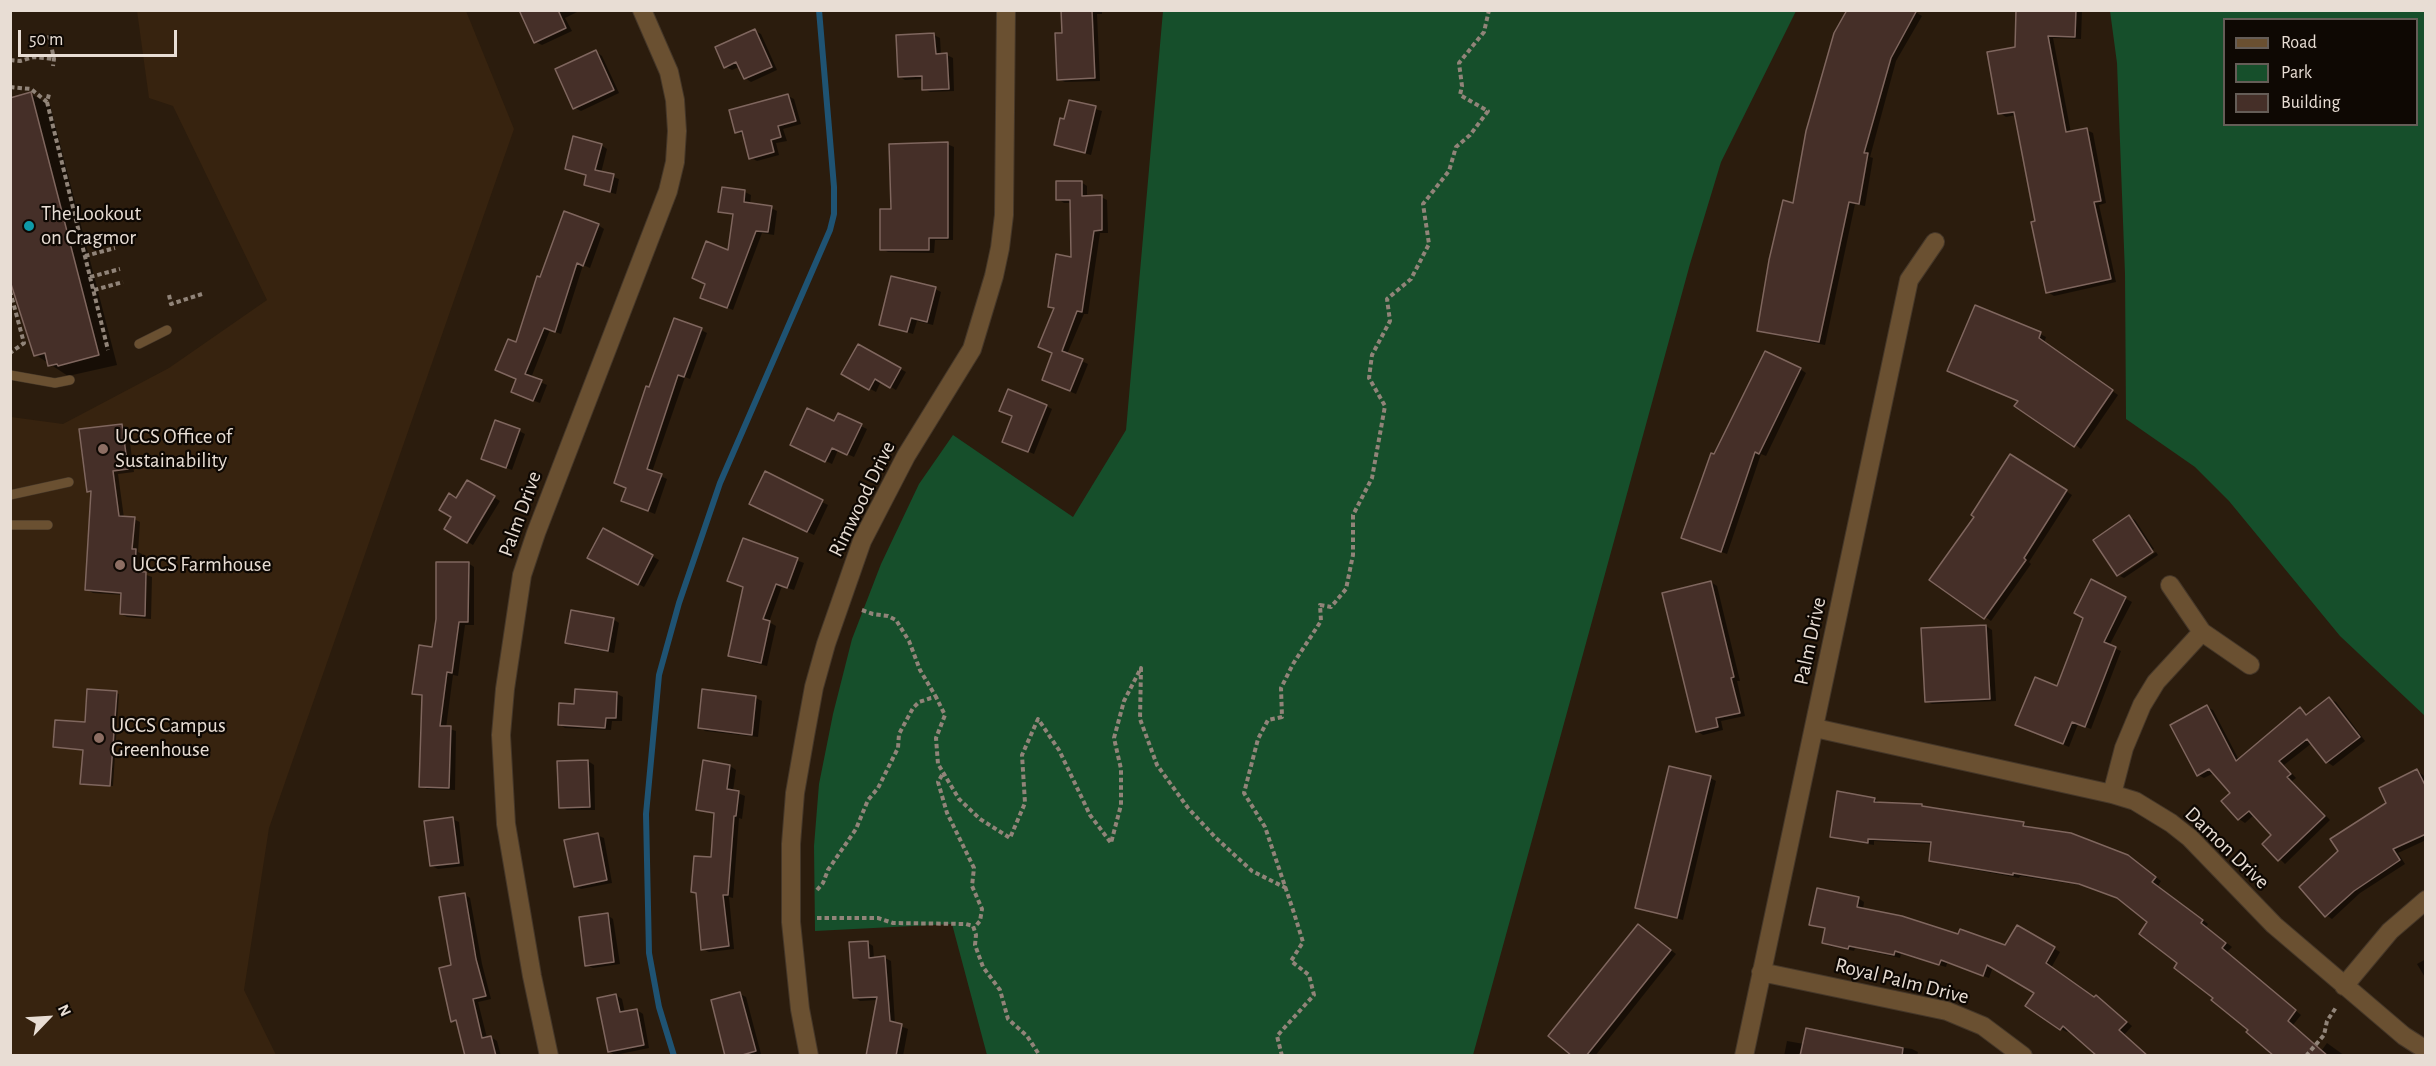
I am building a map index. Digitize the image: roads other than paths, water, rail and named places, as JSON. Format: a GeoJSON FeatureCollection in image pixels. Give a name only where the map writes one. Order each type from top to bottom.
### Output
{"type":"FeatureCollection","features":[{"type":"Feature","properties":{"kind":"street","name":"Palm Drive"},"geometry":{"type":"LineString","coordinates":[[549,1056],[532,976],[508,834],[501,735],[505,688],[522,575],[540,522],[668,191],[675,162],[677,131],[675,100],[669,72],[642,10]]}},
{"type":"Feature","properties":{"kind":"street","name":"Rimwood Drive"},"geometry":{"type":"LineString","coordinates":[[809,1056],[800,1009],[790,922],[791,844],[795,793],[814,687],[826,644],[862,541],[906,456],[972,349],[994,276],[1004,215],[1006,10]]}},
{"type":"Feature","properties":{"kind":"street","name":"Palm Drive"},"geometry":{"type":"LineString","coordinates":[[1744,1056],[1910,280],[1935,242]]}},
{"type":"Feature","properties":{"kind":"street"},"geometry":{"type":"LineString","coordinates":[[2170,585],[2202,632],[2250,665]]}},
{"type":"Feature","properties":{"kind":"street"},"geometry":{"type":"LineString","coordinates":[[2112,794],[2124,748],[2147,698],[2156,682],[2202,632]]}},
{"type":"Feature","properties":{"kind":"street","name":"Damon Drive"},"geometry":{"type":"LineString","coordinates":[[1815,728],[2135,801],[2171,823],[2190,838],[2274,925],[2404,1036],[2426,1050]]}},
{"type":"Feature","properties":{"kind":"street"},"geometry":{"type":"LineString","coordinates":[[2344,986],[2390,931],[2426,900]]}},
{"type":"Feature","properties":{"kind":"street","name":"Royal Palm Drive"},"geometry":{"type":"LineString","coordinates":[[1761,972],[1947,1011],[1983,1026],[2023,1056]]}},
{"type":"Feature","properties":{"kind":"lane"},"geometry":{"type":"LineString","coordinates":[[139,344],[167,330]]}},
{"type":"Feature","properties":{"kind":"lane"},"geometry":{"type":"LineString","coordinates":[[10,375],[55,383],[70,380]]}},
{"type":"Feature","properties":{"kind":"lane"},"geometry":{"type":"LineString","coordinates":[[10,495],[69,482]]}},
{"type":"Feature","properties":{"kind":"lane"},"geometry":{"type":"LineString","coordinates":[[10,525],[48,525]]}},
{"type":"Feature","properties":{"kind":"waterway"},"geometry":{"type":"LineString","coordinates":[[674,1056],[659,1007],[649,953],[646,814],[659,675],[679,603],[720,483],[830,230],[834,214],[834,187],[819,10]]}},
{"type":"Feature","properties":{"kind":"place","name":"The Lookout on Cragmor"},"geometry":{"type":"Point","coordinates":[29,226]}},
{"type":"Feature","properties":{"kind":"place","name":"UCCS Office of Sustainability"},"geometry":{"type":"Point","coordinates":[103,449]}},
{"type":"Feature","properties":{"kind":"place","name":"UCCS Farmhouse"},"geometry":{"type":"Point","coordinates":[120,565]}},
{"type":"Feature","properties":{"kind":"place","name":"UCCS Campus Greenhouse"},"geometry":{"type":"Point","coordinates":[99,738]}}]}
